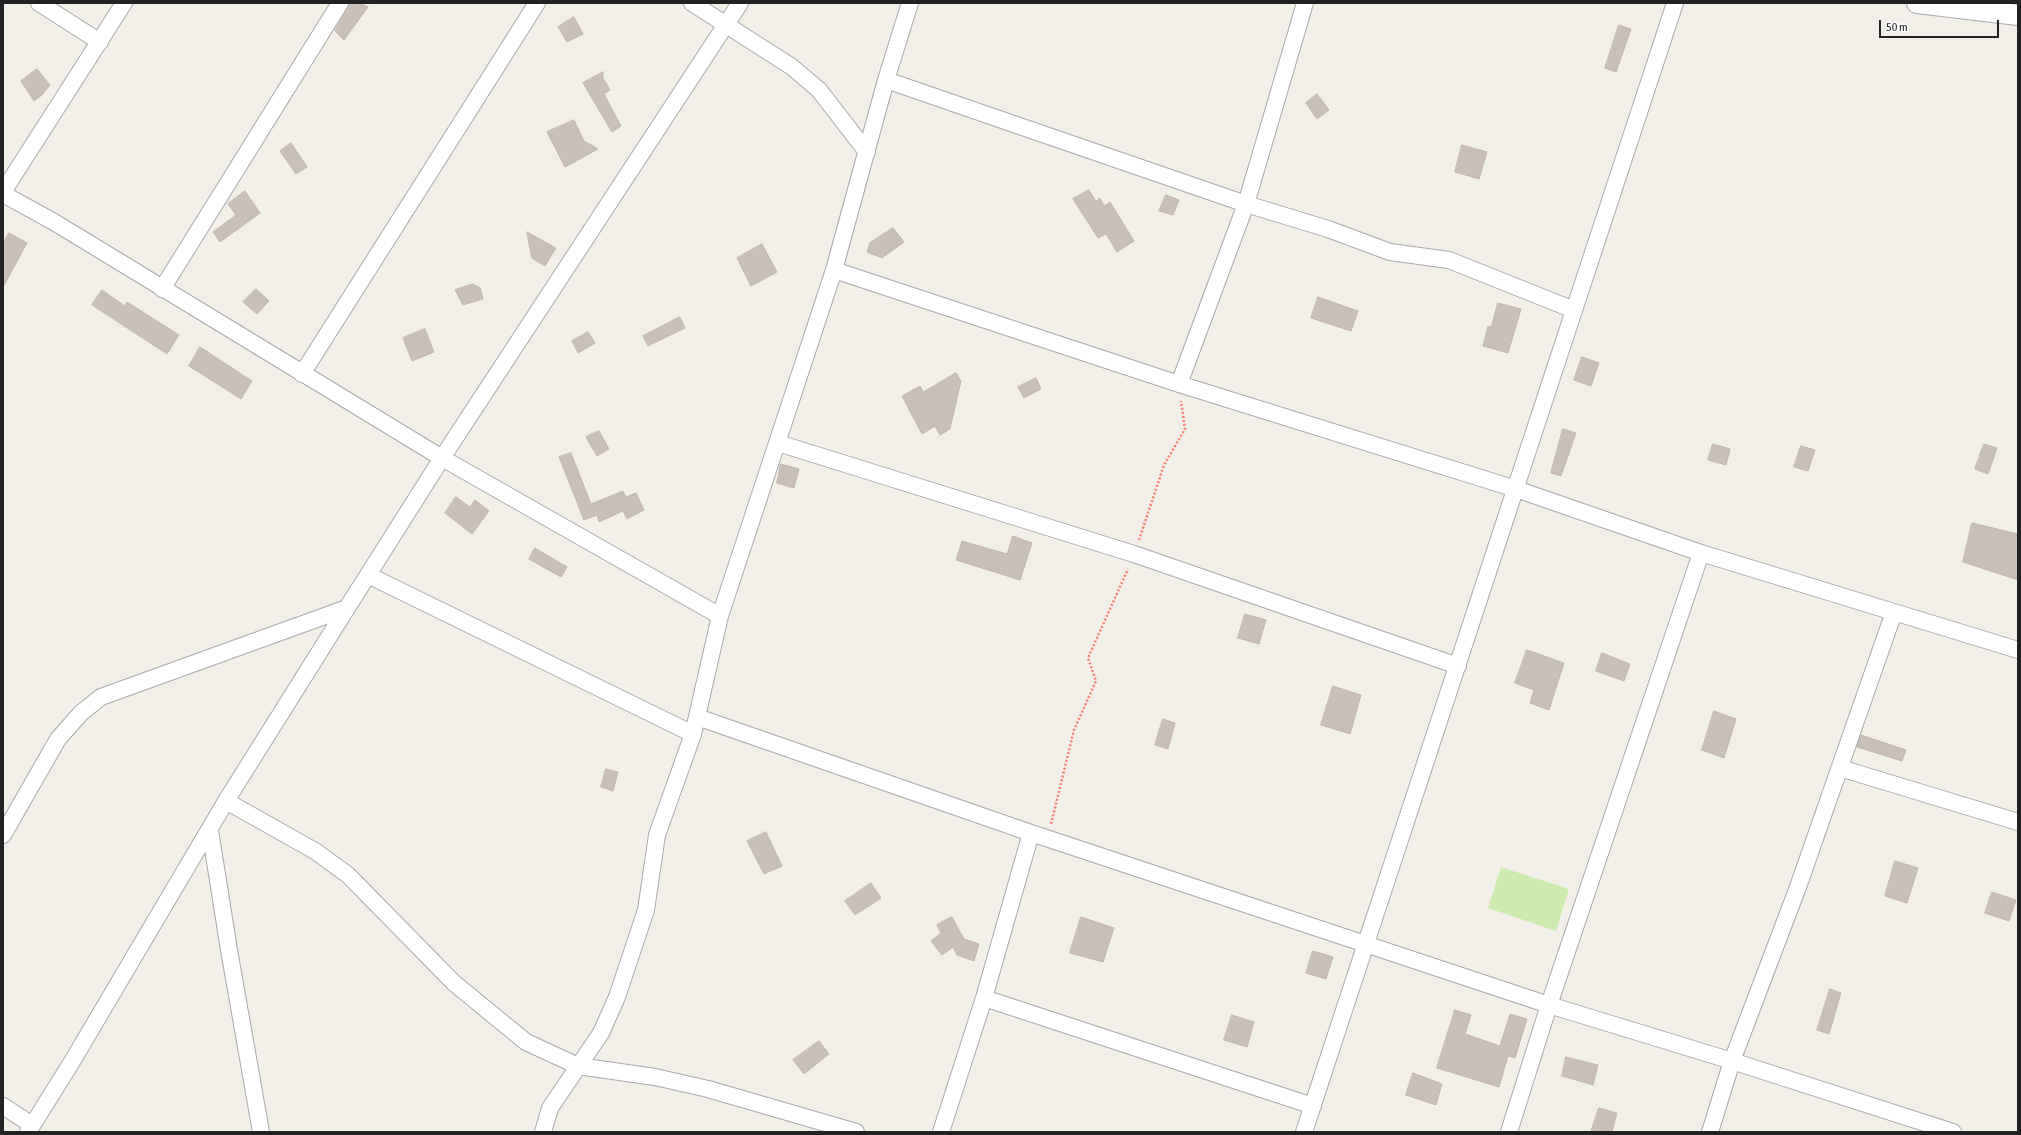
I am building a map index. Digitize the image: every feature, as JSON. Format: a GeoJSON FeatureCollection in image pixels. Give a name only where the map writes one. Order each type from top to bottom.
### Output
{"type":"FeatureCollection","features":[{"type":"Feature","properties":{"kind":"street"},"geometry":{"type":"LineString","coordinates":[[39,3],[100,42]]}},
{"type":"Feature","properties":{"kind":"street"},"geometry":{"type":"LineString","coordinates":[[124,3],[3,193],[54,222],[442,458],[720,616]]}},
{"type":"Feature","properties":{"kind":"street"},"geometry":{"type":"LineString","coordinates":[[162,288],[340,3]]}},
{"type":"Feature","properties":{"kind":"street"},"geometry":{"type":"LineString","coordinates":[[302,374],[537,3]]}},
{"type":"Feature","properties":{"kind":"street"},"geometry":{"type":"LineString","coordinates":[[692,3],[792,67],[819,90],[867,152]]}},
{"type":"Feature","properties":{"kind":"street"},"geometry":{"type":"LineString","coordinates":[[3,1106],[30,1129],[70,1065],[226,801],[346,608],[442,458],[740,3]]}},
{"type":"Feature","properties":{"kind":"street"},"geometry":{"type":"LineString","coordinates":[[543,1132],[550,1108],[601,1032],[618,997],[646,910],[657,835],[693,734],[720,616],[834,270],[886,80],[910,3]]}},
{"type":"Feature","properties":{"kind":"street"},"geometry":{"type":"LineString","coordinates":[[1178,384],[1246,204],[1305,3]]}},
{"type":"Feature","properties":{"kind":"street"},"geometry":{"type":"LineString","coordinates":[[1304,1132],[1675,3]]}},
{"type":"Feature","properties":{"kind":"street"},"geometry":{"type":"LineString","coordinates":[[1917,3],[2013,11]]}},
{"type":"Feature","properties":{"kind":"street"},"geometry":{"type":"LineString","coordinates":[[886,80],[1246,204],[1328,229],[1390,252],[1449,260],[1574,310]]}},
{"type":"Feature","properties":{"kind":"street"},"geometry":{"type":"LineString","coordinates":[[834,270],[1178,384],[1516,489],[1701,552],[2018,650]]}},
{"type":"Feature","properties":{"kind":"street"},"geometry":{"type":"LineString","coordinates":[[778,443],[1134,554],[1458,666]]}},
{"type":"Feature","properties":{"kind":"street"},"geometry":{"type":"LineString","coordinates":[[1509,1132],[1549,1005],[1701,552]]}},
{"type":"Feature","properties":{"kind":"street"},"geometry":{"type":"LineString","coordinates":[[368,574],[693,734]]}},
{"type":"Feature","properties":{"kind":"street"},"geometry":{"type":"LineString","coordinates":[[3,835],[58,739],[81,713],[101,697],[346,608]]}},
{"type":"Feature","properties":{"kind":"street"},"geometry":{"type":"LineString","coordinates":[[1710,1132],[1732,1061],[1840,768],[1894,612]]}},
{"type":"Feature","properties":{"kind":"street"},"geometry":{"type":"LineString","coordinates":[[697,717],[1048,839],[1549,1005],[1732,1061],[1953,1132]]}},
{"type":"Feature","properties":{"kind":"street"},"geometry":{"type":"LineString","coordinates":[[1840,768],[2018,822]]}},
{"type":"Feature","properties":{"kind":"street"},"geometry":{"type":"LineString","coordinates":[[226,801],[315,851],[348,875],[454,983],[526,1042],[578,1066],[647,1076],[708,1089],[856,1132]]}},
{"type":"Feature","properties":{"kind":"street"},"geometry":{"type":"LineString","coordinates":[[210,830],[229,950],[261,1132]]}},
{"type":"Feature","properties":{"kind":"street"},"geometry":{"type":"LineString","coordinates":[[941,1132],[984,998],[1031,833]]}},
{"type":"Feature","properties":{"kind":"street"},"geometry":{"type":"LineString","coordinates":[[984,998],[1313,1106]]}},
{"type":"Feature","properties":{"kind":"path"},"geometry":{"type":"LineString","coordinates":[[1048,839],[1074,730],[1096,681],[1088,658],[1134,554],[1164,465],[1186,428],[1178,384]]}},
{"type":"Feature","properties":{"kind":"green space"},"geometry":{"type":"Polygon","coordinates":[[[1501,867],[1569,889],[1556,931],[1488,908],[1501,867]]]}},
{"type":"Feature","properties":{"kind":"building"},"geometry":{"type":"Polygon","coordinates":[[[351,3],[360,3],[368,7],[344,40],[335,31],[351,3]]]}},
{"type":"Feature","properties":{"kind":"building"},"geometry":{"type":"Polygon","coordinates":[[[574,17],[583,34],[567,42],[558,27],[574,17]]]}},
{"type":"Feature","properties":{"kind":"building"},"geometry":{"type":"Polygon","coordinates":[[[1619,25],[1631,29],[1616,72],[1605,68],[1619,25]]]}},
{"type":"Feature","properties":{"kind":"building"},"geometry":{"type":"Polygon","coordinates":[[[37,69],[50,85],[42,95],[34,101],[21,81],[37,69]]]}},
{"type":"Feature","properties":{"kind":"building"},"geometry":{"type":"Polygon","coordinates":[[[603,72],[603,78],[610,90],[604,94],[621,126],[612,132],[583,83],[603,72]]]}},
{"type":"Feature","properties":{"kind":"building"},"geometry":{"type":"Polygon","coordinates":[[[1317,94],[1329,110],[1317,119],[1306,103],[1317,94]]]}},
{"type":"Feature","properties":{"kind":"building"},"geometry":{"type":"Polygon","coordinates":[[[574,120],[584,141],[598,149],[565,167],[547,132],[574,120]]]}},
{"type":"Feature","properties":{"kind":"building"},"geometry":{"type":"Polygon","coordinates":[[[291,143],[307,167],[296,174],[280,151],[291,143]]]}},
{"type":"Feature","properties":{"kind":"building"},"geometry":{"type":"Polygon","coordinates":[[[1462,145],[1487,152],[1479,179],[1455,172],[1462,145]]]}},
{"type":"Feature","properties":{"kind":"building"},"geometry":{"type":"Polygon","coordinates":[[[1089,190],[1096,201],[1100,198],[1104,206],[1110,202],[1134,241],[1117,252],[1106,234],[1098,238],[1073,199],[1089,190]]]}},
{"type":"Feature","properties":{"kind":"building"},"geometry":{"type":"Polygon","coordinates":[[[245,191],[260,213],[220,242],[213,232],[236,215],[228,204],[245,191]]]}},
{"type":"Feature","properties":{"kind":"building"},"geometry":{"type":"Polygon","coordinates":[[[1166,195],[1179,200],[1173,215],[1159,211],[1166,195]]]}},
{"type":"Feature","properties":{"kind":"building"},"geometry":{"type":"Polygon","coordinates":[[[893,228],[904,242],[882,258],[867,252],[870,243],[893,228]]]}},
{"type":"Feature","properties":{"kind":"building"},"geometry":{"type":"Polygon","coordinates":[[[527,232],[556,248],[545,266],[532,258],[527,232]]]}},
{"type":"Feature","properties":{"kind":"building"},"geometry":{"type":"Polygon","coordinates":[[[9,233],[27,243],[3,287],[3,244],[9,233]]]}},
{"type":"Feature","properties":{"kind":"building"},"geometry":{"type":"Polygon","coordinates":[[[762,244],[777,272],[751,286],[737,258],[762,244]]]}},
{"type":"Feature","properties":{"kind":"building"},"geometry":{"type":"Polygon","coordinates":[[[473,284],[480,288],[483,299],[463,305],[455,290],[473,284]]]}},
{"type":"Feature","properties":{"kind":"building"},"geometry":{"type":"Polygon","coordinates":[[[256,289],[269,301],[257,314],[243,302],[256,289]]]}},
{"type":"Feature","properties":{"kind":"building"},"geometry":{"type":"Polygon","coordinates":[[[102,290],[125,306],[127,302],[179,335],[167,354],[92,305],[102,290]]]}},
{"type":"Feature","properties":{"kind":"building"},"geometry":{"type":"Polygon","coordinates":[[[1318,297],[1358,311],[1351,331],[1311,318],[1318,297]]]}},
{"type":"Feature","properties":{"kind":"building"},"geometry":{"type":"Polygon","coordinates":[[[1498,303],[1521,309],[1508,353],[1483,346],[1488,326],[1491,327],[1498,303]]]}},
{"type":"Feature","properties":{"kind":"building"},"geometry":{"type":"Polygon","coordinates":[[[680,317],[685,328],[648,346],[643,336],[680,317]]]}},
{"type":"Feature","properties":{"kind":"building"},"geometry":{"type":"Polygon","coordinates":[[[425,329],[434,352],[412,361],[403,338],[425,329]]]}},
{"type":"Feature","properties":{"kind":"building"},"geometry":{"type":"Polygon","coordinates":[[[588,332],[595,343],[578,353],[572,341],[588,332]]]}},
{"type":"Feature","properties":{"kind":"building"},"geometry":{"type":"Polygon","coordinates":[[[200,347],[252,381],[241,399],[189,366],[200,347]]]}},
{"type":"Feature","properties":{"kind":"building"},"geometry":{"type":"Polygon","coordinates":[[[1582,357],[1599,363],[1591,386],[1574,380],[1582,357]]]}},
{"type":"Feature","properties":{"kind":"building"},"geometry":{"type":"Polygon","coordinates":[[[956,373],[961,381],[950,429],[940,435],[935,426],[922,434],[902,396],[920,386],[923,392],[956,373]]]}},
{"type":"Feature","properties":{"kind":"building"},"geometry":{"type":"Polygon","coordinates":[[[1036,378],[1041,389],[1024,398],[1018,387],[1036,378]]]}},
{"type":"Feature","properties":{"kind":"building"},"geometry":{"type":"Polygon","coordinates":[[[1563,429],[1576,433],[1561,476],[1551,473],[1563,429]]]}},
{"type":"Feature","properties":{"kind":"building"},"geometry":{"type":"Polygon","coordinates":[[[599,431],[609,449],[597,456],[586,437],[599,431]]]}},
{"type":"Feature","properties":{"kind":"building"},"geometry":{"type":"Polygon","coordinates":[[[1713,444],[1730,449],[1726,465],[1708,460],[1713,444]]]}},
{"type":"Feature","properties":{"kind":"building"},"geometry":{"type":"Polygon","coordinates":[[[1984,444],[1997,448],[1988,474],[1975,469],[1984,444]]]}},
{"type":"Feature","properties":{"kind":"building"},"geometry":{"type":"Polygon","coordinates":[[[1801,446],[1815,450],[1808,471],[1794,467],[1801,446]]]}},
{"type":"Feature","properties":{"kind":"building"},"geometry":{"type":"Polygon","coordinates":[[[571,453],[591,504],[623,491],[626,497],[636,493],[644,510],[627,519],[623,511],[599,522],[597,515],[584,520],[559,457],[571,453]]]}},
{"type":"Feature","properties":{"kind":"building"},"geometry":{"type":"Polygon","coordinates":[[[781,464],[799,469],[794,488],[777,483],[781,464]]]}},
{"type":"Feature","properties":{"kind":"building"},"geometry":{"type":"Polygon","coordinates":[[[456,497],[470,507],[475,500],[489,511],[472,534],[445,513],[456,497]]]}},
{"type":"Feature","properties":{"kind":"building"},"geometry":{"type":"Polygon","coordinates":[[[1972,523],[2018,534],[2018,580],[1963,562],[1972,523]]]}},
{"type":"Feature","properties":{"kind":"building"},"geometry":{"type":"Polygon","coordinates":[[[1013,536],[1032,543],[1020,580],[956,560],[962,541],[1007,554],[1013,536]]]}},
{"type":"Feature","properties":{"kind":"building"},"geometry":{"type":"Polygon","coordinates":[[[535,548],[567,567],[561,577],[529,559],[535,548]]]}},
{"type":"Feature","properties":{"kind":"building"},"geometry":{"type":"Polygon","coordinates":[[[1245,614],[1266,620],[1259,644],[1238,638],[1245,614]]]}},
{"type":"Feature","properties":{"kind":"building"},"geometry":{"type":"Polygon","coordinates":[[[1527,650],[1564,663],[1549,710],[1530,703],[1534,690],[1515,683],[1527,650]]]}},
{"type":"Feature","properties":{"kind":"building"},"geometry":{"type":"Polygon","coordinates":[[[1602,653],[1630,664],[1624,681],[1596,671],[1602,653]]]}},
{"type":"Feature","properties":{"kind":"building"},"geometry":{"type":"Polygon","coordinates":[[[1333,686],[1361,695],[1350,734],[1321,725],[1333,686]]]}},
{"type":"Feature","properties":{"kind":"building"},"geometry":{"type":"Polygon","coordinates":[[[1714,711],[1736,719],[1724,758],[1702,750],[1714,711]]]}},
{"type":"Feature","properties":{"kind":"building"},"geometry":{"type":"Polygon","coordinates":[[[1163,719],[1175,723],[1168,749],[1155,745],[1163,719]]]}},
{"type":"Feature","properties":{"kind":"building"},"geometry":{"type":"Polygon","coordinates":[[[1861,735],[1906,750],[1902,761],[1857,747],[1861,735]]]}},
{"type":"Feature","properties":{"kind":"building"},"geometry":{"type":"Polygon","coordinates":[[[606,769],[618,772],[613,791],[601,787],[606,769]]]}},
{"type":"Feature","properties":{"kind":"building"},"geometry":{"type":"Polygon","coordinates":[[[766,832],[782,866],[764,874],[747,841],[766,832]]]}},
{"type":"Feature","properties":{"kind":"building"},"geometry":{"type":"Polygon","coordinates":[[[1895,861],[1918,868],[1907,903],[1885,896],[1895,861]]]}},
{"type":"Feature","properties":{"kind":"building"},"geometry":{"type":"Polygon","coordinates":[[[871,883],[881,898],[855,915],[845,901],[871,883]]]}},
{"type":"Feature","properties":{"kind":"building"},"geometry":{"type":"Polygon","coordinates":[[[1992,892],[2016,900],[2009,921],[1985,913],[1992,892]]]}},
{"type":"Feature","properties":{"kind":"building"},"geometry":{"type":"Polygon","coordinates":[[[952,917],[964,939],[979,944],[974,961],[957,955],[953,947],[942,955],[931,941],[941,933],[937,925],[952,917]]]}},
{"type":"Feature","properties":{"kind":"building"},"geometry":{"type":"Polygon","coordinates":[[[1081,917],[1114,928],[1103,962],[1070,953],[1081,917]]]}},
{"type":"Feature","properties":{"kind":"building"},"geometry":{"type":"Polygon","coordinates":[[[1313,951],[1333,957],[1326,979],[1306,973],[1313,951]]]}},
{"type":"Feature","properties":{"kind":"building"},"geometry":{"type":"Polygon","coordinates":[[[1830,989],[1841,993],[1829,1034],[1817,1030],[1830,989]]]}},
{"type":"Feature","properties":{"kind":"building"},"geometry":{"type":"Polygon","coordinates":[[[1455,1010],[1471,1015],[1465,1034],[1500,1046],[1510,1014],[1527,1019],[1515,1058],[1508,1056],[1499,1087],[1437,1068],[1455,1010]]]}},
{"type":"Feature","properties":{"kind":"building"},"geometry":{"type":"Polygon","coordinates":[[[1232,1015],[1254,1022],[1247,1047],[1224,1040],[1232,1015]]]}},
{"type":"Feature","properties":{"kind":"building"},"geometry":{"type":"Polygon","coordinates":[[[819,1041],[829,1054],[804,1074],[793,1060],[819,1041]]]}},
{"type":"Feature","properties":{"kind":"building"},"geometry":{"type":"Polygon","coordinates":[[[1566,1057],[1598,1065],[1593,1085],[1562,1076],[1566,1057]]]}},
{"type":"Feature","properties":{"kind":"building"},"geometry":{"type":"Polygon","coordinates":[[[1413,1073],[1442,1084],[1436,1105],[1406,1095],[1413,1073]]]}},
{"type":"Feature","properties":{"kind":"building"},"geometry":{"type":"Polygon","coordinates":[[[1599,1108],[1617,1113],[1612,1132],[1591,1132],[1599,1108]]]}}]}
